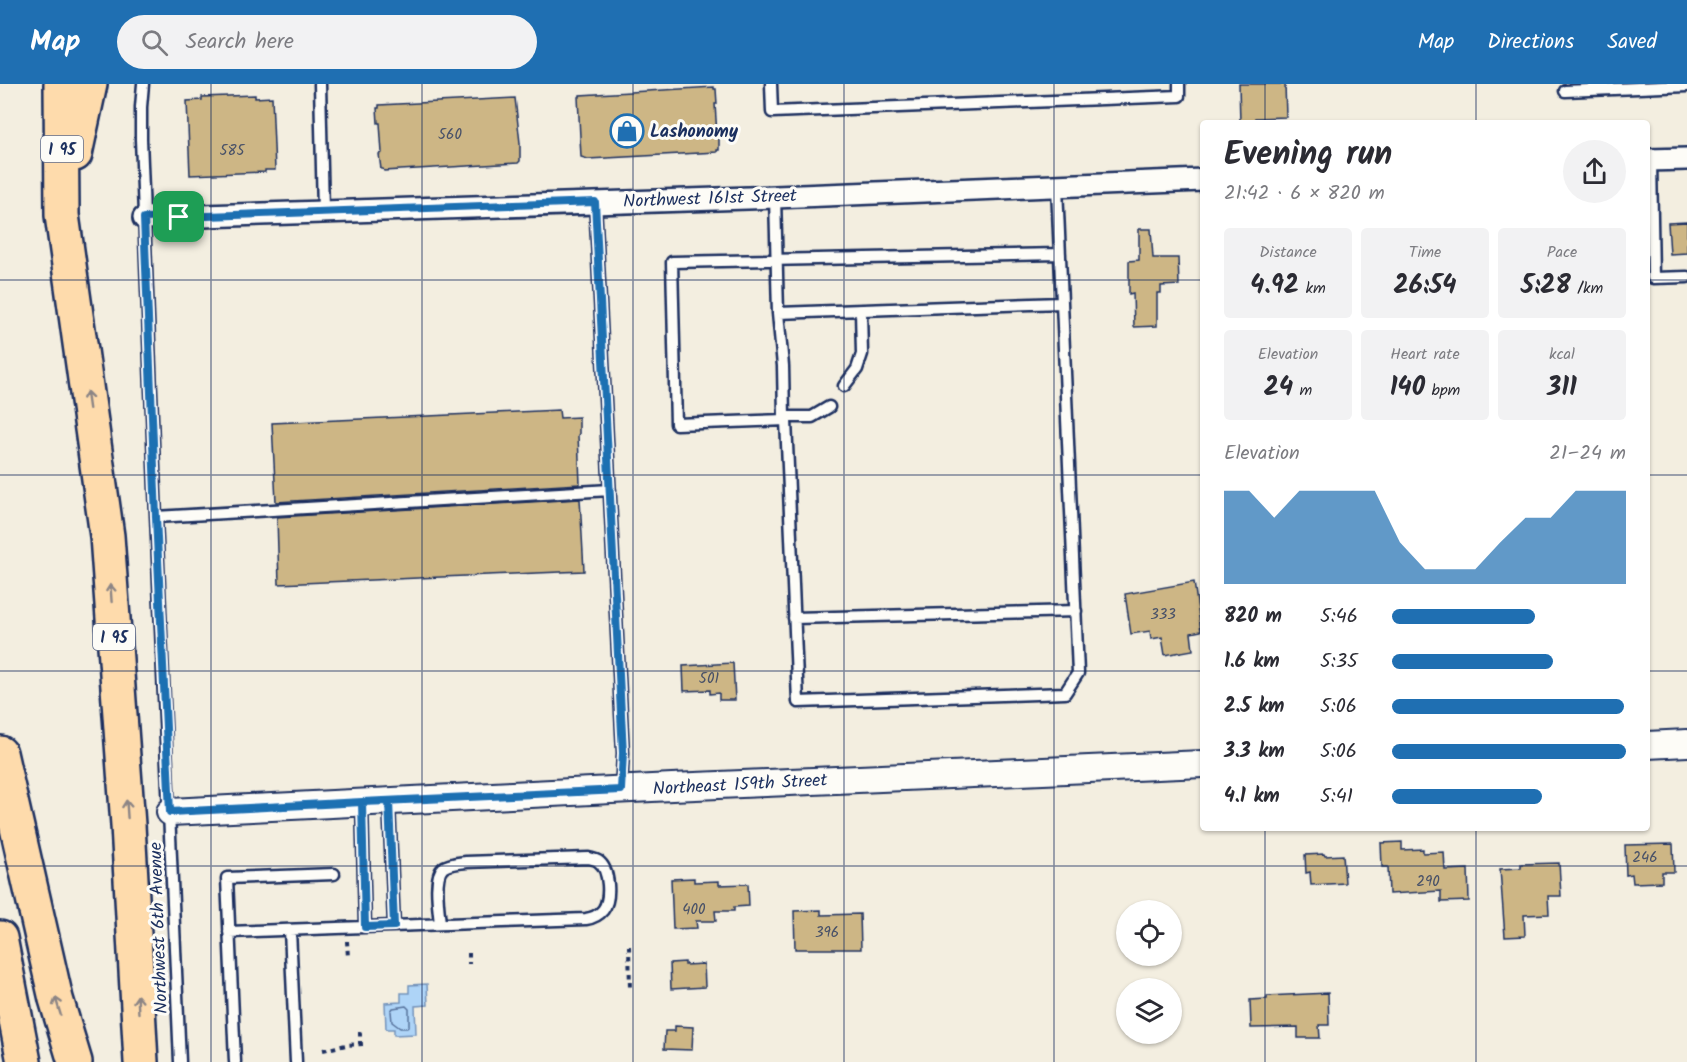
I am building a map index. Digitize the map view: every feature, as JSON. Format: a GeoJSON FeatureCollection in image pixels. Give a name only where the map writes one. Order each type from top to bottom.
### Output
{"type":"FeatureCollection","features":[{"type":"Feature","properties":{"kind":"highway","name":"I 95"},"geometry":{"type":"LineString","coordinates":[[62,84],[62,215],[107,536],[127,814],[141,1062]]}},
{"type":"Feature","properties":{"kind":"highway"},"geometry":{"type":"LineString","coordinates":[[62,215],[90,84]]}},
{"type":"Feature","properties":{"kind":"highway"},"geometry":{"type":"LineString","coordinates":[[0,753],[56,999],[75,1062]]}},
{"type":"Feature","properties":{"kind":"highway"},"geometry":{"type":"LineString","coordinates":[[0,938],[24,1062]]}},
{"type":"Feature","properties":{"kind":"street"},"geometry":{"type":"LineString","coordinates":[[1650,160],[1687,159]]}},
{"type":"Feature","properties":{"kind":"street","name":"Northwest 161st Street"},"geometry":{"type":"LineString","coordinates":[[144,218],[1200,180]]}},
{"type":"Feature","properties":{"kind":"street"},"geometry":{"type":"LineString","coordinates":[[1650,745],[1687,743]]}},
{"type":"Feature","properties":{"kind":"street","name":"Northeast 159th Street"},"geometry":{"type":"LineString","coordinates":[[170,812],[1200,764]]}},
{"type":"Feature","properties":{"kind":"lane","name":"Northwest 6th Avenue"},"geometry":{"type":"LineString","coordinates":[[143,84],[141,123],[144,218],[180,1062]]}},
{"type":"Feature","properties":{"kind":"lane"},"geometry":{"type":"LineString","coordinates":[[320,84],[323,211]]}},
{"type":"Feature","properties":{"kind":"lane"},"geometry":{"type":"LineString","coordinates":[[771,84],[772,112],[1179,96],[1179,84]]}},
{"type":"Feature","properties":{"kind":"lane"},"geometry":{"type":"LineString","coordinates":[[1565,91],[1687,86]]}},
{"type":"Feature","properties":{"kind":"lane"},"geometry":{"type":"LineString","coordinates":[[1058,187],[1078,674],[1065,693],[798,702],[786,420],[676,424],[672,262],[1060,254]]}},
{"type":"Feature","properties":{"kind":"lane"},"geometry":{"type":"LineString","coordinates":[[1650,190],[1653,278],[1687,278]]}},
{"type":"Feature","properties":{"kind":"lane"},"geometry":{"type":"LineString","coordinates":[[775,197],[784,417],[812,417],[829,407]]}},
{"type":"Feature","properties":{"kind":"lane"},"geometry":{"type":"LineString","coordinates":[[595,202],[623,753],[621,790]]}},
{"type":"Feature","properties":{"kind":"lane"},"geometry":{"type":"LineString","coordinates":[[778,313],[1062,303]]}},
{"type":"Feature","properties":{"kind":"lane"},"geometry":{"type":"LineString","coordinates":[[844,386],[857,369],[862,354],[861,311]]}},
{"type":"Feature","properties":{"kind":"lane"},"geometry":{"type":"LineString","coordinates":[[156,517],[610,490]]}},
{"type":"Feature","properties":{"kind":"lane"},"geometry":{"type":"LineString","coordinates":[[794,618],[1076,611]]}},
{"type":"Feature","properties":{"kind":"lane"},"geometry":{"type":"LineString","coordinates":[[389,801],[394,926]]}},
{"type":"Feature","properties":{"kind":"lane"},"geometry":{"type":"LineString","coordinates":[[362,802],[365,927]]}},
{"type":"Feature","properties":{"kind":"lane"},"geometry":{"type":"LineString","coordinates":[[229,932],[586,920],[595,917],[606,905],[608,897],[606,875],[602,865],[588,858],[452,864],[442,868],[438,876],[440,924]]}},
{"type":"Feature","properties":{"kind":"lane"},"geometry":{"type":"LineString","coordinates":[[235,1062],[227,878],[334,874]]}},
{"type":"Feature","properties":{"kind":"lane"},"geometry":{"type":"LineString","coordinates":[[290,930],[296,1062]]}},
{"type":"Feature","properties":{"kind":"path"},"geometry":{"type":"LineString","coordinates":[[347,940],[348,958]]}},
{"type":"Feature","properties":{"kind":"path"},"geometry":{"type":"LineString","coordinates":[[629,946],[630,989]]}},
{"type":"Feature","properties":{"kind":"path"},"geometry":{"type":"LineString","coordinates":[[469,953],[469,964]]}},
{"type":"Feature","properties":{"kind":"path"},"geometry":{"type":"LineString","coordinates":[[323,1050],[363,1044],[358,1034]]}},
{"type":"Feature","properties":{"kind":"water"},"geometry":{"type":"Polygon","coordinates":[[[427,984],[428,1005],[415,1006],[416,1034],[394,1035],[394,1029],[386,1029],[385,1003],[401,1002],[401,993],[409,993],[409,985],[427,984]]]}},
{"type":"Feature","properties":{"kind":"building"},"geometry":{"type":"Polygon","coordinates":[[[1239,84],[1285,84],[1286,117],[1240,120],[1239,84]]]}},
{"type":"Feature","properties":{"kind":"building"},"geometry":{"type":"Polygon","coordinates":[[[714,87],[717,104],[715,104],[717,135],[719,135],[717,152],[588,159],[581,157],[578,97],[580,95],[714,87]]]}},
{"type":"Feature","properties":{"kind":"building"},"geometry":{"type":"Polygon","coordinates":[[[255,95],[255,98],[272,97],[275,170],[190,175],[187,101],[202,100],[202,97],[255,95]]]}},
{"type":"Feature","properties":{"kind":"building"},"geometry":{"type":"Polygon","coordinates":[[[515,98],[520,143],[518,163],[384,171],[381,169],[379,154],[382,153],[377,108],[379,105],[515,98]]]}},
{"type":"Feature","properties":{"kind":"building"},"geometry":{"type":"Polygon","coordinates":[[[1687,222],[1687,253],[1670,254],[1668,223],[1687,222]]]}},
{"type":"Feature","properties":{"kind":"building"},"geometry":{"type":"Polygon","coordinates":[[[1139,229],[1151,229],[1153,258],[1178,258],[1179,285],[1161,286],[1161,293],[1157,293],[1157,326],[1134,327],[1133,293],[1129,294],[1129,261],[1139,260],[1139,229]]]}},
{"type":"Feature","properties":{"kind":"building"},"geometry":{"type":"Polygon","coordinates":[[[559,410],[560,418],[579,417],[580,484],[276,502],[272,423],[559,410]]]}},
{"type":"Feature","properties":{"kind":"building"},"geometry":{"type":"Polygon","coordinates":[[[580,499],[584,571],[279,584],[277,517],[580,499]]]}},
{"type":"Feature","properties":{"kind":"building"},"geometry":{"type":"Polygon","coordinates":[[[1194,582],[1200,631],[1191,633],[1193,650],[1165,655],[1162,637],[1151,639],[1150,631],[1131,634],[1125,594],[1194,582]]]}},
{"type":"Feature","properties":{"kind":"building"},"geometry":{"type":"Polygon","coordinates":[[[733,663],[735,700],[719,700],[719,693],[710,694],[710,690],[684,691],[683,666],[733,663]]]}},
{"type":"Feature","properties":{"kind":"building"},"geometry":{"type":"Polygon","coordinates":[[[1402,842],[1402,850],[1423,849],[1423,853],[1444,852],[1445,870],[1468,869],[1469,901],[1441,902],[1441,891],[1389,894],[1388,867],[1382,867],[1381,843],[1402,842]]]}},
{"type":"Feature","properties":{"kind":"building"},"geometry":{"type":"Polygon","coordinates":[[[1673,844],[1674,872],[1662,872],[1662,882],[1633,883],[1632,874],[1626,875],[1625,845],[1673,844]]]}},
{"type":"Feature","properties":{"kind":"building"},"geometry":{"type":"Polygon","coordinates":[[[1324,854],[1325,856],[1343,855],[1345,883],[1311,885],[1310,872],[1306,873],[1305,855],[1324,854]]]}},
{"type":"Feature","properties":{"kind":"building"},"geometry":{"type":"Polygon","coordinates":[[[1559,863],[1561,896],[1548,896],[1549,914],[1524,915],[1525,936],[1505,937],[1500,869],[1521,868],[1521,864],[1559,863]]]}},
{"type":"Feature","properties":{"kind":"building"},"geometry":{"type":"Polygon","coordinates":[[[694,878],[694,882],[719,881],[719,885],[748,884],[749,906],[734,907],[734,911],[715,911],[716,921],[696,921],[697,928],[673,929],[671,879],[694,878]]]}},
{"type":"Feature","properties":{"kind":"building"},"geometry":{"type":"Polygon","coordinates":[[[821,910],[821,915],[860,914],[861,949],[795,949],[794,911],[821,910]]]}},
{"type":"Feature","properties":{"kind":"building"},"geometry":{"type":"Polygon","coordinates":[[[685,962],[685,965],[704,964],[705,987],[671,989],[670,963],[685,962]]]}},
{"type":"Feature","properties":{"kind":"building"},"geometry":{"type":"Polygon","coordinates":[[[1328,993],[1329,1025],[1319,1025],[1320,1038],[1298,1038],[1298,1027],[1251,1028],[1250,1000],[1267,999],[1267,996],[1328,993]]]}},
{"type":"Feature","properties":{"kind":"building"},"geometry":{"type":"Polygon","coordinates":[[[675,1026],[693,1027],[692,1050],[664,1049],[665,1031],[675,1031],[675,1026]]]}},
{"type":"Feature","properties":{"kind":"place","name":"Lashonomy"},"geometry":{"type":"Point","coordinates":[627,131]}},
{"type":"Feature","properties":{"kind":"route"},"geometry":{"type":"LineString","coordinates":[[179,217],[144,218],[170,812],[362,802],[389,801],[394,926],[365,927],[362,802],[621,790],[623,753],[595,202],[179,217]]}}]}
